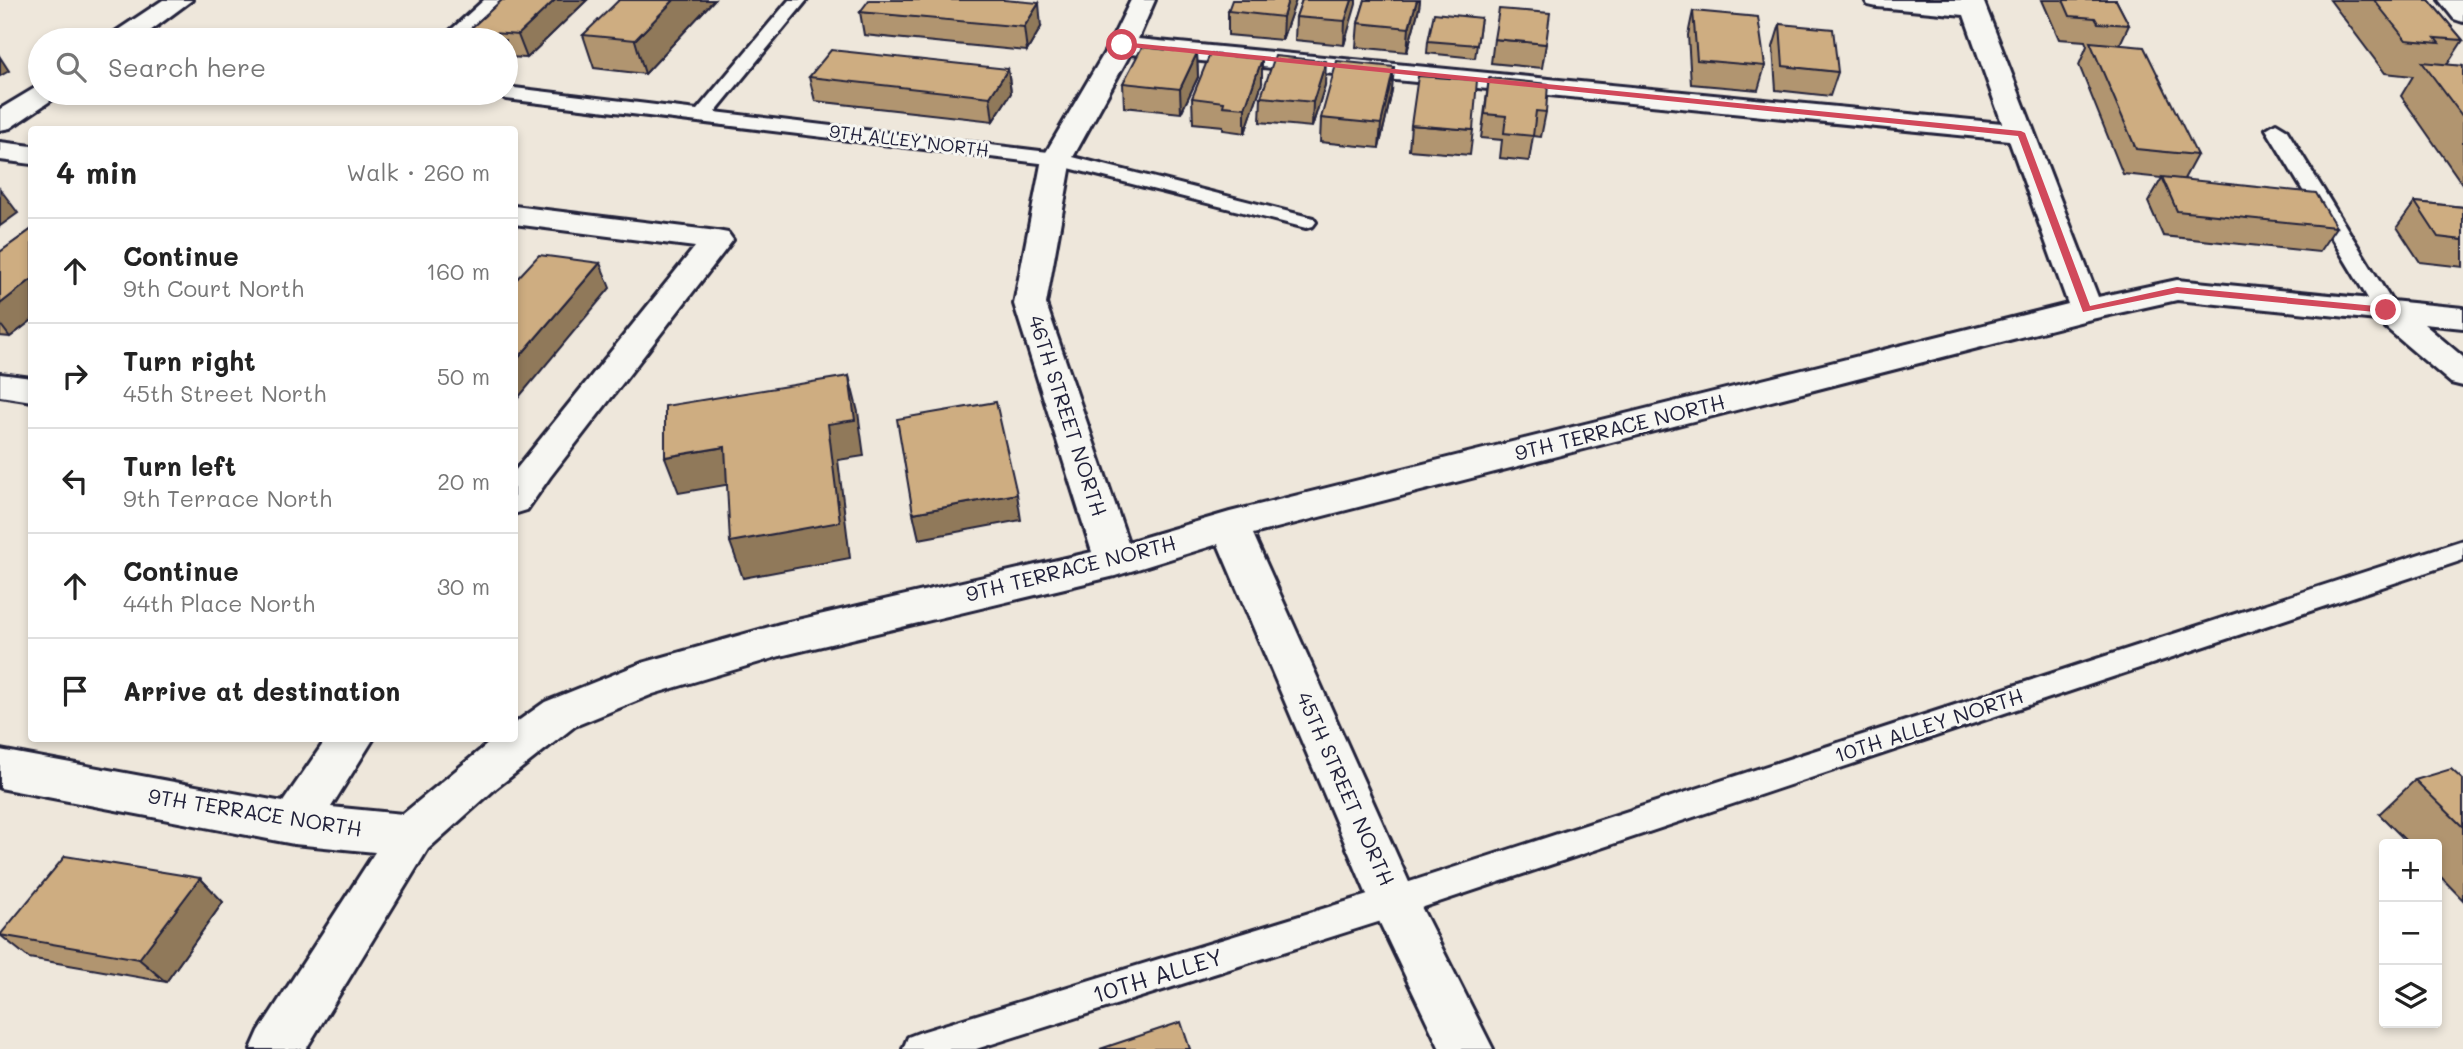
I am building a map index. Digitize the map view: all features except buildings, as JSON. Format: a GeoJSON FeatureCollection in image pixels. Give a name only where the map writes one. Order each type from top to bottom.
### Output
{"type":"FeatureCollection","features":[{"type":"Feature","properties":{"kind":"street"},"geometry":{"type":"LineString","coordinates":[[139,28],[180,0]]}},
{"type":"Feature","properties":{"kind":"street","name":"46TH STREET NORTH"},"geometry":{"type":"LineString","coordinates":[[1115,561],[1030,304],[1057,159],[1122,45],[1143,0]]}},
{"type":"Feature","properties":{"kind":"street"},"geometry":{"type":"LineString","coordinates":[[1877,0],[1972,4],[2086,310]]}},
{"type":"Feature","properties":{"kind":"street"},"geometry":{"type":"LineString","coordinates":[[2451,0],[2463,14]]}},
{"type":"Feature","properties":{"kind":"street"},"geometry":{"type":"LineString","coordinates":[[1122,45],[2021,133]]}},
{"type":"Feature","properties":{"kind":"street"},"geometry":{"type":"LineString","coordinates":[[0,122],[28,103]]}},
{"type":"Feature","properties":{"kind":"street"},"geometry":{"type":"LineString","coordinates":[[0,151],[28,154]]}},
{"type":"Feature","properties":{"kind":"street"},"geometry":{"type":"LineString","coordinates":[[518,215],[717,240],[526,467],[518,490]]}},
{"type":"Feature","properties":{"kind":"street","name":"9TH TERRACE NORTH"},"geometry":{"type":"LineString","coordinates":[[0,769],[294,824],[412,835],[479,776],[560,714],[642,680],[780,640],[1115,561],[1230,526],[2086,310],[2177,290],[2386,310]]}},
{"type":"Feature","properties":{"kind":"street"},"geometry":{"type":"LineString","coordinates":[[2386,310],[2463,318]]}},
{"type":"Feature","properties":{"kind":"street"},"geometry":{"type":"LineString","coordinates":[[2386,310],[2463,375]]}},
{"type":"Feature","properties":{"kind":"street"},"geometry":{"type":"LineString","coordinates":[[0,385],[28,389]]}},
{"type":"Feature","properties":{"kind":"street","name":"45TH STREET NORTH"},"geometry":{"type":"LineString","coordinates":[[1230,526],[1394,902],[1467,1049]]}},
{"type":"Feature","properties":{"kind":"street"},"geometry":{"type":"LineString","coordinates":[[294,824],[349,742]]}},
{"type":"Feature","properties":{"kind":"street"},"geometry":{"type":"LineString","coordinates":[[277,1049],[412,835]]}},
{"type":"Feature","properties":{"kind":"lane"},"geometry":{"type":"LineString","coordinates":[[462,28],[494,0]]}},
{"type":"Feature","properties":{"kind":"lane"},"geometry":{"type":"LineString","coordinates":[[702,116],[798,0]]}},
{"type":"Feature","properties":{"kind":"lane","name":"9TH ALLEY NORTH"},"geometry":{"type":"LineString","coordinates":[[518,94],[1057,159],[1306,222]]}},
{"type":"Feature","properties":{"kind":"lane"},"geometry":{"type":"LineString","coordinates":[[2276,129],[2386,310]]}},
{"type":"Feature","properties":{"kind":"lane","name":"10TH ALLEY NORTH"},"geometry":{"type":"LineString","coordinates":[[1394,902],[2463,550]]}},
{"type":"Feature","properties":{"kind":"lane","name":"10TH ALLEY"},"geometry":{"type":"LineString","coordinates":[[921,1049],[1394,902]]}},
{"type":"Feature","properties":{"kind":"route"},"geometry":{"type":"LineString","coordinates":[[1122,45],[2021,133],[2086,310],[2177,290],[2386,310]]}}]}
